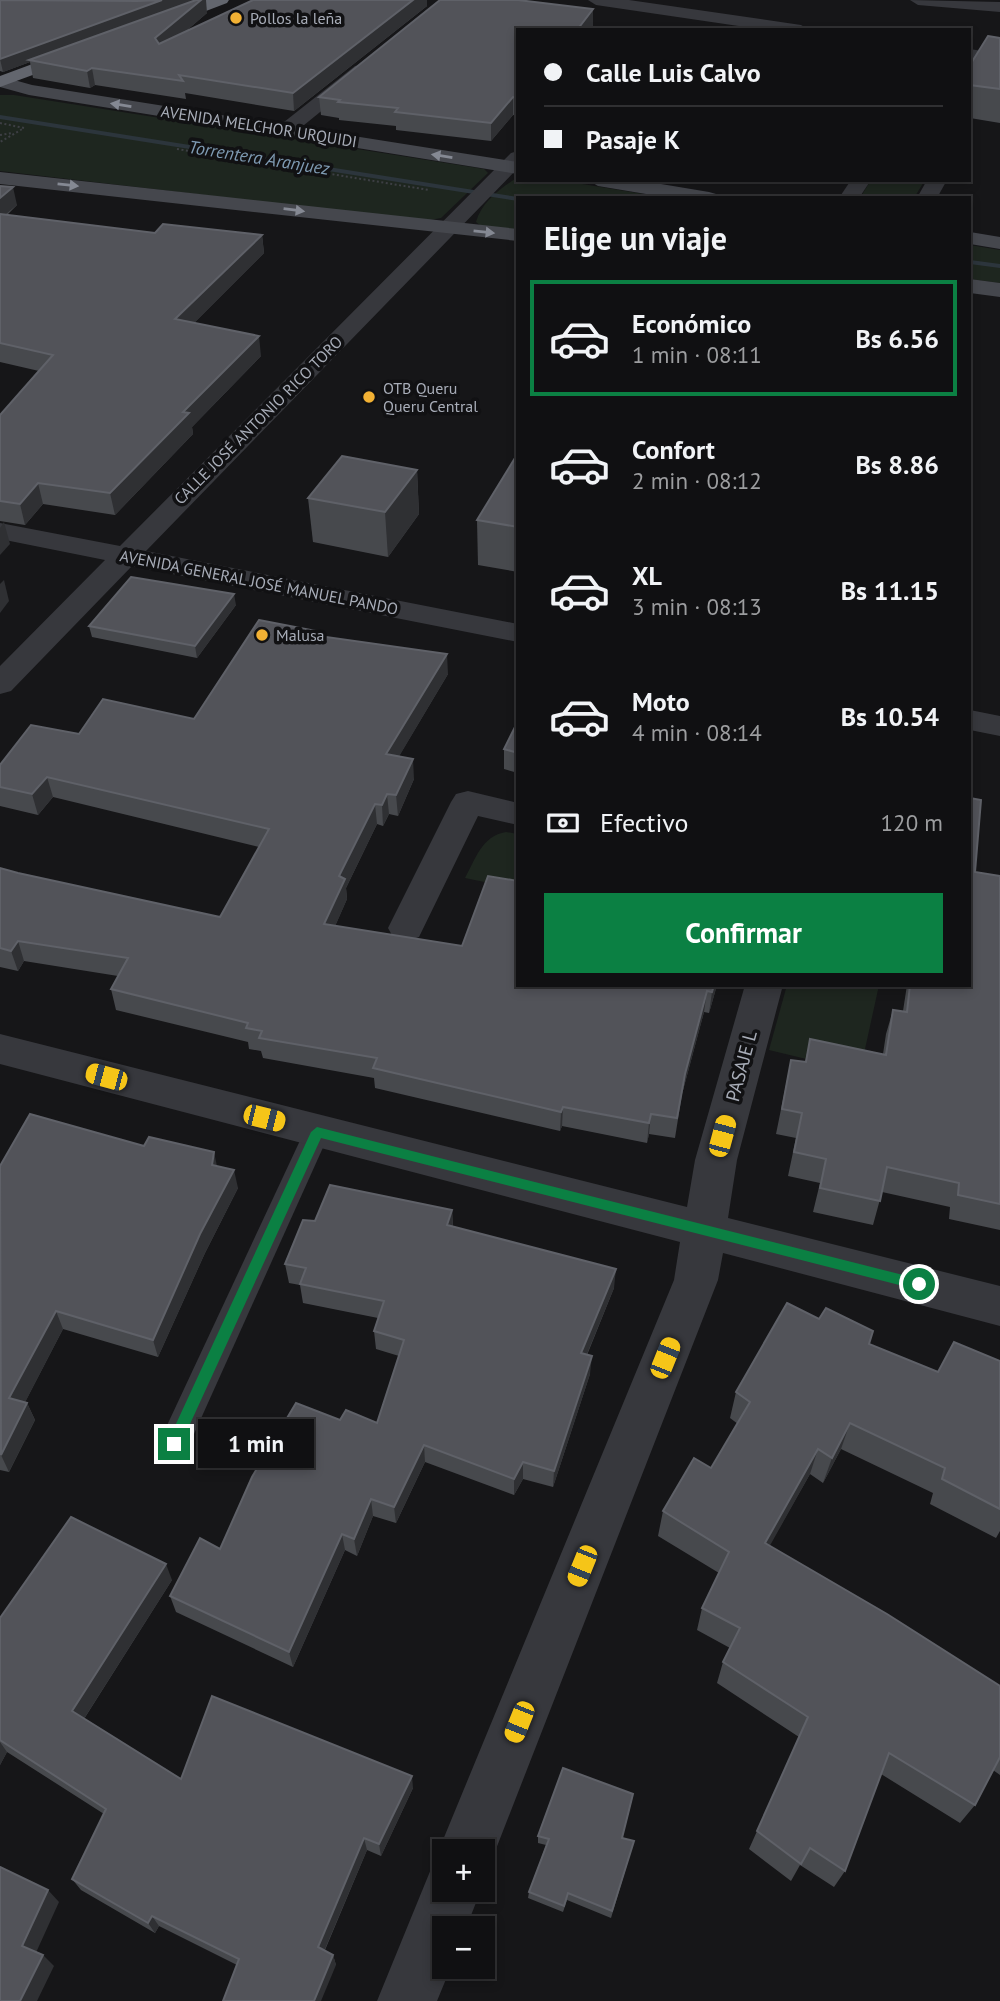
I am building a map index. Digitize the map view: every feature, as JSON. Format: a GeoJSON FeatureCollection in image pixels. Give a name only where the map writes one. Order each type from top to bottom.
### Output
{"type":"FeatureCollection","features":[{"type":"Feature","properties":{"kind":"highway"},"geometry":{"type":"LineString","coordinates":[[175,0],[144,20],[221,0]]}},
{"type":"Feature","properties":{"kind":"highway"},"geometry":{"type":"LineString","coordinates":[[0,82],[90,40],[39,49]]}},
{"type":"Feature","properties":{"kind":"main road","name":"AVENIDA MELCHOR URQUIDI"},"geometry":{"type":"LineString","coordinates":[[0,82],[29,90],[515,164]]}},
{"type":"Feature","properties":{"kind":"main road"},"geometry":{"type":"LineString","coordinates":[[0,178],[516,235]]}},
{"type":"Feature","properties":{"kind":"main road"},"geometry":{"type":"LineString","coordinates":[[610,182],[697,196]]}},
{"type":"Feature","properties":{"kind":"main road"},"geometry":{"type":"LineString","coordinates":[[971,238],[1000,243]]}},
{"type":"Feature","properties":{"kind":"main road"},"geometry":{"type":"LineString","coordinates":[[971,286],[1000,290]]}},
{"type":"Feature","properties":{"kind":"street"},"geometry":{"type":"LineString","coordinates":[[596,0],[635,8],[786,28]]}},
{"type":"Feature","properties":{"kind":"street"},"geometry":{"type":"LineString","coordinates":[[918,0],[1000,7]]}},
{"type":"Feature","properties":{"kind":"street"},"geometry":{"type":"LineString","coordinates":[[972,59],[1000,59]]}},
{"type":"Feature","properties":{"kind":"street"},"geometry":{"type":"LineString","coordinates":[[286,130],[373,61]]}},
{"type":"Feature","properties":{"kind":"street","name":"CALLE JOSÉ ANTONIO RICO TORO"},"geometry":{"type":"LineString","coordinates":[[0,684],[123,556],[515,164]]}},
{"type":"Feature","properties":{"kind":"street","name":"AVENIDA GENERAL JOSÉ MANUEL PANDO"},"geometry":{"type":"LineString","coordinates":[[0,531],[516,633]]}},
{"type":"Feature","properties":{"kind":"street"},"geometry":{"type":"LineString","coordinates":[[971,720],[1000,726]]}},
{"type":"Feature","properties":{"kind":"street"},"geometry":{"type":"LineString","coordinates":[[406,928],[468,802],[516,814]]}},
{"type":"Feature","properties":{"kind":"street","name":"PASAJE L"},"geometry":{"type":"LineString","coordinates":[[472,1839],[696,1280],[716,1160],[763,987]]}},
{"type":"Feature","properties":{"kind":"street"},"geometry":{"type":"LineString","coordinates":[[0,1049],[1000,1306]]}},
{"type":"Feature","properties":{"kind":"street"},"geometry":{"type":"LineString","coordinates":[[407,2001],[447,1902]]}},
{"type":"Feature","properties":{"kind":"lane"},"geometry":{"type":"LineString","coordinates":[[174,1444],[317,1132]]}},
{"type":"Feature","properties":{"kind":"path"},"geometry":{"type":"LineString","coordinates":[[0,123],[24,128],[0,142]]}},
{"type":"Feature","properties":{"kind":"path"},"geometry":{"type":"LineString","coordinates":[[0,135],[16,133]]}},
{"type":"Feature","properties":{"kind":"path"},"geometry":{"type":"LineString","coordinates":[[177,149],[434,191]]}},
{"type":"Feature","properties":{"kind":"shaded area"},"geometry":{"type":"Polygon","coordinates":[[[0,95],[14,95],[484,169],[488,173],[441,218],[425,221],[0,171],[0,95]]]}},
{"type":"Feature","properties":{"kind":"shaded area"},"geometry":{"type":"Polygon","coordinates":[[[516,178],[516,182],[570,182],[656,196],[516,196],[516,230],[481,226],[476,222],[479,214],[487,201],[516,178]]]}},
{"type":"Feature","properties":{"kind":"shaded area"},"geometry":{"type":"Polygon","coordinates":[[[870,182],[924,182],[915,196],[861,196],[870,182]]]}},
{"type":"Feature","properties":{"kind":"shaded area"},"geometry":{"type":"Polygon","coordinates":[[[971,245],[1000,250],[1000,283],[971,279],[971,245]]]}},
{"type":"Feature","properties":{"kind":"shaded area"},"geometry":{"type":"Polygon","coordinates":[[[498,834],[516,834],[516,889],[465,878],[485,843],[498,834]]]}},
{"type":"Feature","properties":{"kind":"shaded area"},"geometry":{"type":"Polygon","coordinates":[[[786,987],[879,987],[860,1072],[769,1050],[786,987]]]}},
{"type":"Feature","properties":{"kind":"building"},"geometry":{"type":"Polygon","coordinates":[[[0,0],[137,1],[162,0],[0,59],[0,0]]]}},
{"type":"Feature","properties":{"kind":"building"},"geometry":{"type":"Polygon","coordinates":[[[201,0],[155,38],[159,44],[253,0],[413,0],[293,93],[179,75],[183,81],[92,68],[87,71],[29,60],[201,0]]]}},
{"type":"Feature","properties":{"kind":"building"},"geometry":{"type":"Polygon","coordinates":[[[440,0],[518,0],[593,9],[579,28],[516,28],[516,98],[513,97],[491,123],[395,112],[398,108],[338,102],[340,100],[319,97],[440,0]]]}},
{"type":"Feature","properties":{"kind":"building"},"geometry":{"type":"Polygon","coordinates":[[[988,36],[1000,38],[1000,89],[971,85],[971,63],[988,36]]]}},
{"type":"Feature","properties":{"kind":"building"},"geometry":{"type":"Polygon","coordinates":[[[0,186],[13,187],[0,198],[0,186]]]}},
{"type":"Feature","properties":{"kind":"building"},"geometry":{"type":"Polygon","coordinates":[[[0,214],[155,233],[163,224],[262,235],[175,319],[259,336],[183,412],[189,413],[110,493],[38,483],[20,504],[0,501],[0,415],[53,355],[0,343],[0,214]]]}},
{"type":"Feature","properties":{"kind":"building"},"geometry":{"type":"Polygon","coordinates":[[[342,456],[417,470],[385,512],[308,498],[342,456]]]}},
{"type":"Feature","properties":{"kind":"building"},"geometry":{"type":"Polygon","coordinates":[[[516,456],[516,527],[477,520],[516,456]]]}},
{"type":"Feature","properties":{"kind":"building"},"geometry":{"type":"Polygon","coordinates":[[[131,577],[234,594],[195,646],[89,626],[131,577]]]}},
{"type":"Feature","properties":{"kind":"building"},"geometry":{"type":"Polygon","coordinates":[[[259,620],[321,632],[319,636],[447,654],[386,754],[413,759],[396,795],[387,794],[382,805],[375,804],[339,876],[345,879],[324,924],[462,946],[488,876],[516,881],[516,987],[713,987],[712,992],[707,991],[685,1074],[677,1118],[651,1114],[649,1123],[563,1107],[561,1112],[373,1068],[377,1058],[259,1038],[262,1031],[246,1028],[248,1023],[111,989],[128,958],[18,941],[11,951],[0,948],[0,868],[220,917],[269,829],[47,777],[32,794],[0,787],[0,765],[31,725],[79,734],[103,699],[194,719],[259,620]]]}},
{"type":"Feature","properties":{"kind":"building"},"geometry":{"type":"Polygon","coordinates":[[[516,725],[516,752],[504,749],[516,725]]]}},
{"type":"Feature","properties":{"kind":"building"},"geometry":{"type":"Polygon","coordinates":[[[971,798],[981,800],[975,872],[1000,876],[1000,1204],[958,1195],[959,1183],[887,1167],[880,1201],[820,1188],[826,1159],[794,1152],[802,1113],[782,1109],[791,1060],[806,1062],[810,1039],[886,1055],[893,1010],[907,1012],[910,987],[971,987],[971,798]]]}},
{"type":"Feature","properties":{"kind":"building"},"geometry":{"type":"Polygon","coordinates":[[[30,1114],[144,1146],[149,1137],[214,1152],[212,1165],[234,1170],[200,1234],[153,1340],[56,1311],[9,1398],[27,1403],[1,1455],[0,1166],[30,1114]]]}},
{"type":"Feature","properties":{"kind":"building"},"geometry":{"type":"Polygon","coordinates":[[[330,1185],[452,1210],[447,1225],[616,1269],[581,1353],[592,1356],[554,1471],[523,1462],[514,1479],[424,1445],[394,1507],[371,1499],[354,1539],[342,1534],[289,1652],[170,1596],[200,1538],[220,1549],[252,1477],[296,1403],[340,1420],[346,1410],[377,1423],[404,1340],[374,1331],[384,1301],[300,1284],[306,1268],[285,1264],[303,1220],[315,1221],[330,1185]]]}},
{"type":"Feature","properties":{"kind":"building"},"geometry":{"type":"Polygon","coordinates":[[[787,1303],[819,1319],[826,1308],[873,1331],[869,1344],[938,1372],[954,1342],[1000,1361],[1000,1509],[942,1479],[945,1468],[850,1423],[832,1458],[818,1449],[765,1543],[887,1614],[1000,1686],[1000,1757],[975,1805],[889,1753],[845,1871],[810,1848],[801,1864],[757,1831],[808,1717],[723,1662],[740,1628],[702,1608],[729,1552],[663,1511],[694,1458],[711,1468],[750,1402],[736,1392],[787,1303]]]}},
{"type":"Feature","properties":{"kind":"building"},"geometry":{"type":"Polygon","coordinates":[[[71,1517],[166,1564],[72,1711],[181,1779],[212,1696],[412,1776],[379,1844],[364,1838],[318,1947],[333,1955],[314,2001],[223,2001],[239,1959],[152,1916],[148,1923],[72,1879],[106,1809],[0,1740],[0,1618],[71,1517]]]}},
{"type":"Feature","properties":{"kind":"building"},"geometry":{"type":"Polygon","coordinates":[[[563,1768],[633,1794],[622,1838],[634,1841],[612,1911],[568,1893],[564,1906],[529,1892],[549,1839],[538,1836],[563,1768]]]}},
{"type":"Feature","properties":{"kind":"building"},"geometry":{"type":"Polygon","coordinates":[[[0,1867],[48,1890],[22,1946],[43,1955],[20,2001],[0,2001],[0,1867]]]}},
{"type":"Feature","properties":{"kind":"waterway","name":"Torrentera Aranjuez"},"geometry":{"type":"LineString","coordinates":[[0,117],[516,199]]}},
{"type":"Feature","properties":{"kind":"waterway","name":"Torrentera Aranjuez"},"geometry":{"type":"LineString","coordinates":[[971,262],[1000,266]]}},
{"type":"Feature","properties":{"kind":"place","name":"Pollos la leña"},"geometry":{"type":"Point","coordinates":[236,18]}},
{"type":"Feature","properties":{"kind":"place","name":"OTB Queru Queru Central"},"geometry":{"type":"Point","coordinates":[369,397]}},
{"type":"Feature","properties":{"kind":"place","name":"Malusa"},"geometry":{"type":"Point","coordinates":[262,635]}},
{"type":"Feature","properties":{"kind":"route"},"geometry":{"type":"LineString","coordinates":[[174,1444],[317,1132],[919,1284]]}}]}
